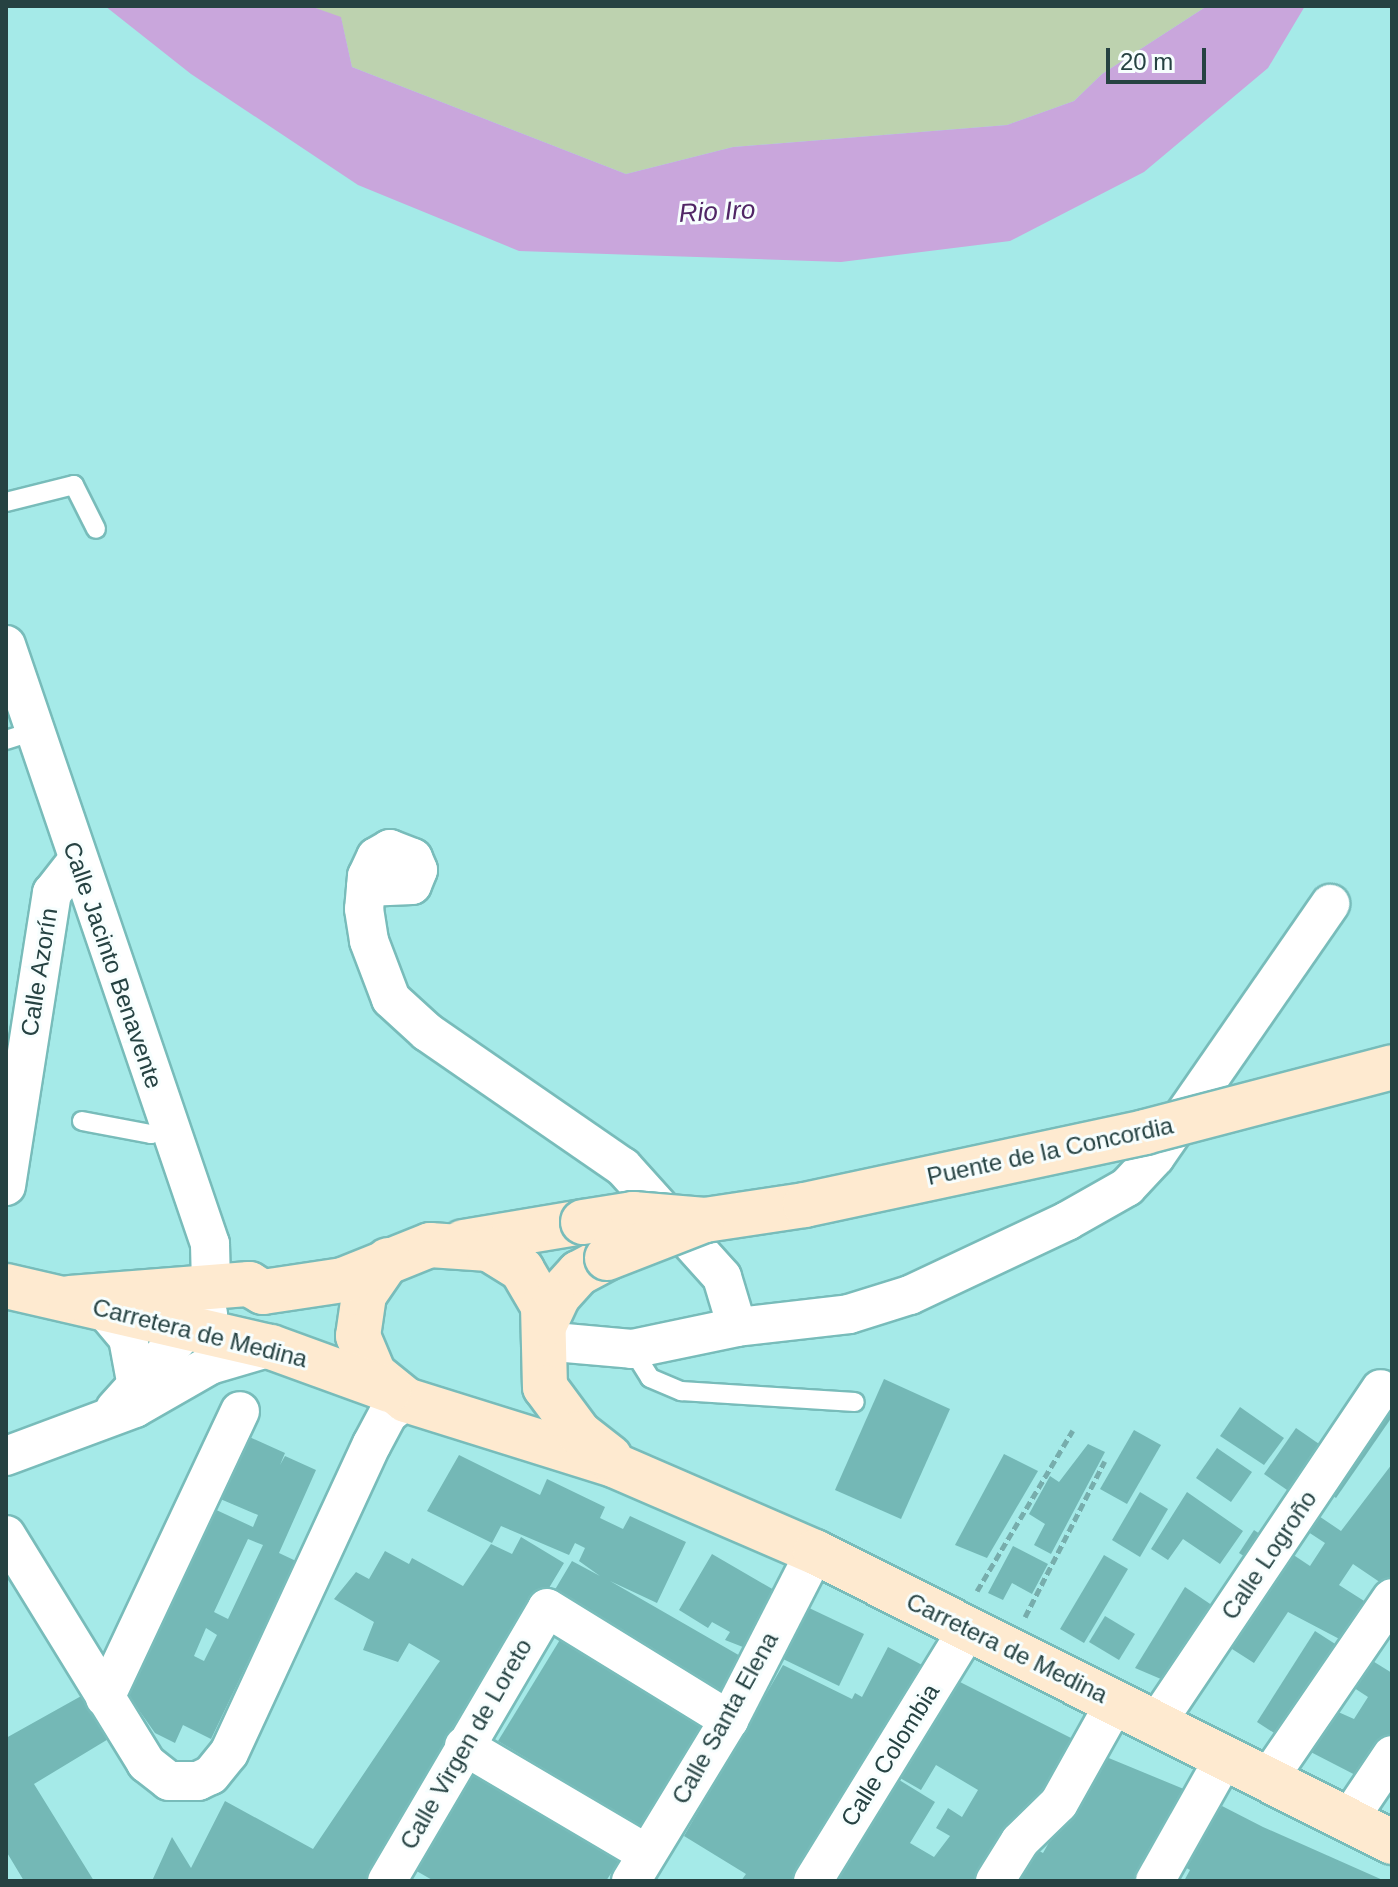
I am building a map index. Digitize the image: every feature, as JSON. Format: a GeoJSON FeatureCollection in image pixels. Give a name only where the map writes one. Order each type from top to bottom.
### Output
{"type":"FeatureCollection","features":[{"type":"Feature","properties":{"kind":"main road","name":"Puente de la Concordia"},"geometry":{"type":"LineString","coordinates":[[705,1220],[1032,1158],[1392,1067]]}},
{"type":"Feature","properties":{"kind":"main road"},"geometry":{"type":"LineString","coordinates":[[89,1306],[211,1285],[249,1284],[263,1292],[343,1280],[388,1260],[450,1244],[633,1214],[705,1220]]}},
{"type":"Feature","properties":{"kind":"main road"},"geometry":{"type":"LineString","coordinates":[[388,1260],[364,1295],[358,1336],[362,1358],[406,1398],[460,1408],[499,1401],[526,1381],[558,1296],[579,1273],[607,1258],[705,1220]]}},
{"type":"Feature","properties":{"kind":"main road"},"geometry":{"type":"LineString","coordinates":[[450,1244],[489,1249],[522,1270],[543,1306],[545,1387],[555,1403],[616,1466]]}},
{"type":"Feature","properties":{"kind":"main road","name":"Carretera de Medina"},"geometry":{"type":"LineString","coordinates":[[6,1286],[271,1347],[406,1398],[616,1466],[815,1552],[1392,1842]]}},
{"type":"Feature","properties":{"kind":"street","name":"Calle Jacinto Benavente"},"geometry":{"type":"LineString","coordinates":[[6,645],[19,735],[77,861],[210,1244],[211,1285]]}},
{"type":"Feature","properties":{"kind":"street","name":"Calle Azorín"},"geometry":{"type":"LineString","coordinates":[[6,1186],[52,893],[77,861]]}},
{"type":"Feature","properties":{"kind":"street"},"geometry":{"type":"LineString","coordinates":[[366,887],[369,941],[391,999],[417,1025],[623,1167],[722,1277],[737,1327]]}},
{"type":"Feature","properties":{"kind":"street"},"geometry":{"type":"LineString","coordinates":[[543,1338],[632,1349],[737,1327],[849,1314],[910,1295],[1127,1187],[1155,1157],[1330,904]]}},
{"type":"Feature","properties":{"kind":"street"},"geometry":{"type":"LineString","coordinates":[[114,1412],[136,1381],[187,1329],[263,1292]]}},
{"type":"Feature","properties":{"kind":"street"},"geometry":{"type":"LineString","coordinates":[[89,1306],[128,1338],[136,1381]]}},
{"type":"Feature","properties":{"kind":"street"},"geometry":{"type":"LineString","coordinates":[[6,1456],[114,1412],[135,1408],[210,1365],[271,1347]]}},
{"type":"Feature","properties":{"kind":"street","name":"Calle Logroño"},"geometry":{"type":"LineString","coordinates":[[1157,1722],[1381,1389]]}},
{"type":"Feature","properties":{"kind":"street"},"geometry":{"type":"LineString","coordinates":[[6,1535],[105,1698],[156,1774],[183,1783],[221,1765],[372,1444],[388,1414],[406,1398]]}},
{"type":"Feature","properties":{"kind":"street"},"geometry":{"type":"LineString","coordinates":[[105,1698],[240,1411]]}},
{"type":"Feature","properties":{"kind":"street","name":"Calle Santa Elena"},"geometry":{"type":"LineString","coordinates":[[639,1868],[729,1720],[815,1552]]}},
{"type":"Feature","properties":{"kind":"street"},"geometry":{"type":"LineString","coordinates":[[1268,1779],[1392,1598]]}},
{"type":"Feature","properties":{"kind":"street","name":"Calle Virgen de Loreto"},"geometry":{"type":"LineString","coordinates":[[392,1879],[464,1746],[547,1608],[729,1720]]}},
{"type":"Feature","properties":{"kind":"street","name":"Calle Colombia"},"geometry":{"type":"LineString","coordinates":[[813,1881],[963,1627]]}},
{"type":"Feature","properties":{"kind":"street"},"geometry":{"type":"LineString","coordinates":[[995,1881],[1020,1841],[1059,1803],[1116,1701]]}},
{"type":"Feature","properties":{"kind":"street"},"geometry":{"type":"LineString","coordinates":[[464,1746],[639,1868]]}},
{"type":"Feature","properties":{"kind":"street"},"geometry":{"type":"LineString","coordinates":[[1349,1819],[1392,1755]]}},
{"type":"Feature","properties":{"kind":"street"},"geometry":{"type":"LineString","coordinates":[[1155,1881],[1225,1757]]}},
{"type":"Feature","properties":{"kind":"lane"},"geometry":{"type":"LineString","coordinates":[[6,502],[74,485],[96,529]]}},
{"type":"Feature","properties":{"kind":"lane"},"geometry":{"type":"LineString","coordinates":[[82,1121],[151,1134],[170,1128]]}},
{"type":"Feature","properties":{"kind":"lane"},"geometry":{"type":"LineString","coordinates":[[632,1349],[650,1378],[681,1391],[855,1402]]}},
{"type":"Feature","properties":{"kind":"path"},"geometry":{"type":"LineString","coordinates":[[963,1627],[1073,1430]]}},
{"type":"Feature","properties":{"kind":"path"},"geometry":{"type":"LineString","coordinates":[[1009,1649],[1105,1461]]}},
{"type":"Feature","properties":{"kind":"green space"},"geometry":{"type":"Polygon","coordinates":[[[310,6],[1207,6],[1102,74],[1074,101],[1007,125],[733,147],[626,174],[352,67],[341,18],[310,6]]]}},
{"type":"Feature","properties":{"kind":"water","name":"Rio Iro"},"geometry":{"type":"Polygon","coordinates":[[[105,6],[310,6],[341,17],[352,67],[626,174],[733,147],[1007,125],[1074,101],[1102,74],[1207,6],[1305,6],[1268,68],[1144,172],[1010,241],[841,262],[519,251],[358,185],[191,74],[105,6]]]}},
{"type":"Feature","properties":{"kind":"building"},"geometry":{"type":"Polygon","coordinates":[[[884,1379],[950,1409],[901,1519],[835,1490],[884,1379]]]}},
{"type":"Feature","properties":{"kind":"building"},"geometry":{"type":"Polygon","coordinates":[[[1392,1400],[1392,1417],[1336,1498],[1320,1487],[1392,1400]]]}},
{"type":"Feature","properties":{"kind":"building"},"geometry":{"type":"Polygon","coordinates":[[[1240,1407],[1284,1438],[1264,1465],[1220,1436],[1240,1407]]]}},
{"type":"Feature","properties":{"kind":"building"},"geometry":{"type":"Polygon","coordinates":[[[1296,1428],[1322,1446],[1290,1492],[1264,1474],[1296,1428]]]}},
{"type":"Feature","properties":{"kind":"building"},"geometry":{"type":"Polygon","coordinates":[[[1134,1430],[1161,1445],[1127,1504],[1100,1489],[1134,1430]]]}},
{"type":"Feature","properties":{"kind":"building"},"geometry":{"type":"Polygon","coordinates":[[[245,1435],[285,1453],[280,1465],[285,1456],[316,1470],[279,1553],[296,1561],[211,1739],[183,1725],[175,1743],[155,1733],[126,1692],[212,1508],[253,1527],[258,1515],[218,1498],[245,1435]],[[248,1539],[214,1612],[228,1619],[263,1545],[248,1539]],[[206,1628],[194,1656],[204,1661],[217,1635],[206,1628]]]}},
{"type":"Feature","properties":{"kind":"building"},"geometry":{"type":"Polygon","coordinates":[[[1088,1444],[1105,1452],[1051,1554],[1034,1545],[1045,1524],[1029,1514],[1050,1476],[1059,1482],[1088,1444]]]}},
{"type":"Feature","properties":{"kind":"building"},"geometry":{"type":"Polygon","coordinates":[[[1217,1448],[1252,1472],[1231,1502],[1196,1478],[1217,1448]]]}},
{"type":"Feature","properties":{"kind":"building"},"geometry":{"type":"Polygon","coordinates":[[[1004,1454],[1038,1471],[987,1558],[955,1545],[1004,1454]]]}},
{"type":"Feature","properties":{"kind":"building"},"geometry":{"type":"Polygon","coordinates":[[[459,1455],[540,1495],[547,1479],[605,1507],[600,1518],[623,1529],[630,1516],[686,1542],[657,1603],[610,1581],[742,1657],[719,1697],[550,1598],[572,1561],[600,1576],[579,1561],[585,1548],[575,1543],[569,1555],[501,1526],[492,1543],[427,1511],[459,1455]]]}},
{"type":"Feature","properties":{"kind":"building"},"geometry":{"type":"Polygon","coordinates":[[[1392,1464],[1392,1580],[1387,1587],[1353,1564],[1339,1585],[1372,1606],[1347,1643],[1288,1612],[1254,1663],[1218,1640],[1280,1546],[1310,1566],[1325,1543],[1296,1524],[1307,1508],[1341,1531],[1392,1464]]]}},
{"type":"Feature","properties":{"kind":"building"},"geometry":{"type":"Polygon","coordinates":[[[1140,1492],[1168,1509],[1140,1557],[1112,1540],[1140,1492]]]}},
{"type":"Feature","properties":{"kind":"building"},"geometry":{"type":"Polygon","coordinates":[[[1187,1492],[1243,1531],[1220,1564],[1183,1539],[1168,1560],[1151,1549],[1187,1492]]]}},
{"type":"Feature","properties":{"kind":"building"},"geometry":{"type":"Polygon","coordinates":[[[1254,1530],[1270,1541],[1255,1563],[1239,1553],[1254,1530]]]}},
{"type":"Feature","properties":{"kind":"building"},"geometry":{"type":"Polygon","coordinates":[[[521,1537],[564,1563],[373,1881],[152,1881],[172,1837],[191,1868],[225,1801],[313,1849],[440,1661],[409,1643],[398,1662],[363,1650],[374,1622],[334,1599],[356,1572],[369,1579],[385,1551],[409,1564],[412,1558],[463,1586],[491,1544],[512,1554],[521,1537]]]}},
{"type":"Feature","properties":{"kind":"building"},"geometry":{"type":"Polygon","coordinates":[[[1013,1546],[1048,1564],[1032,1594],[1012,1583],[1003,1600],[988,1593],[1013,1546]]]}},
{"type":"Feature","properties":{"kind":"building"},"geometry":{"type":"Polygon","coordinates":[[[712,1554],[781,1594],[748,1649],[725,1640],[730,1632],[712,1622],[708,1628],[679,1610],[712,1554]]]}},
{"type":"Feature","properties":{"kind":"building"},"geometry":{"type":"Polygon","coordinates":[[[1104,1555],[1128,1569],[1084,1643],[1060,1629],[1104,1555]]]}},
{"type":"Feature","properties":{"kind":"building"},"geometry":{"type":"Polygon","coordinates":[[[1185,1587],[1225,1614],[1175,1685],[1135,1668],[1185,1587]]]}},
{"type":"Feature","properties":{"kind":"building"},"geometry":{"type":"Polygon","coordinates":[[[807,1607],[864,1634],[839,1686],[783,1659],[807,1607]]]}},
{"type":"Feature","properties":{"kind":"building"},"geometry":{"type":"Polygon","coordinates":[[[1105,1616],[1135,1634],[1119,1660],[1089,1642],[1105,1616]]]}},
{"type":"Feature","properties":{"kind":"building"},"geometry":{"type":"Polygon","coordinates":[[[1315,1631],[1343,1649],[1285,1740],[1257,1722],[1315,1631]]]}},
{"type":"Feature","properties":{"kind":"building"},"geometry":{"type":"Polygon","coordinates":[[[561,1638],[704,1724],[640,1827],[498,1741],[561,1638]]]}},
{"type":"Feature","properties":{"kind":"building"},"geometry":{"type":"Polygon","coordinates":[[[888,1647],[924,1666],[798,1881],[741,1881],[746,1874],[684,1836],[783,1665],[852,1699],[855,1693],[862,1697],[888,1647]]]}},
{"type":"Feature","properties":{"kind":"building"},"geometry":{"type":"Polygon","coordinates":[[[1363,1655],[1392,1673],[1392,1742],[1367,1781],[1301,1747],[1327,1707],[1354,1719],[1368,1697],[1345,1682],[1363,1655]]]}},
{"type":"Feature","properties":{"kind":"building"},"geometry":{"type":"Polygon","coordinates":[[[954,1679],[1077,1741],[1048,1799],[1039,1794],[986,1881],[834,1881],[896,1778],[935,1802],[910,1843],[934,1857],[950,1836],[936,1828],[948,1808],[962,1817],[978,1790],[936,1765],[921,1790],[900,1778],[954,1679]]]}},
{"type":"Feature","properties":{"kind":"building"},"geometry":{"type":"Polygon","coordinates":[[[83,1695],[110,1738],[34,1784],[94,1881],[24,1881],[6,1851],[6,1738],[83,1695]]]}},
{"type":"Feature","properties":{"kind":"building"},"geometry":{"type":"Polygon","coordinates":[[[1099,1754],[1191,1792],[1144,1881],[1010,1881],[1030,1846],[1043,1853],[1099,1754]]]}},
{"type":"Feature","properties":{"kind":"building"},"geometry":{"type":"Polygon","coordinates":[[[477,1766],[623,1855],[606,1881],[434,1881],[413,1869],[477,1766]]]}},
{"type":"Feature","properties":{"kind":"building"},"geometry":{"type":"Polygon","coordinates":[[[1222,1806],[1385,1881],[1184,1881],[1190,1870],[1183,1866],[1222,1806]]]}}]}
